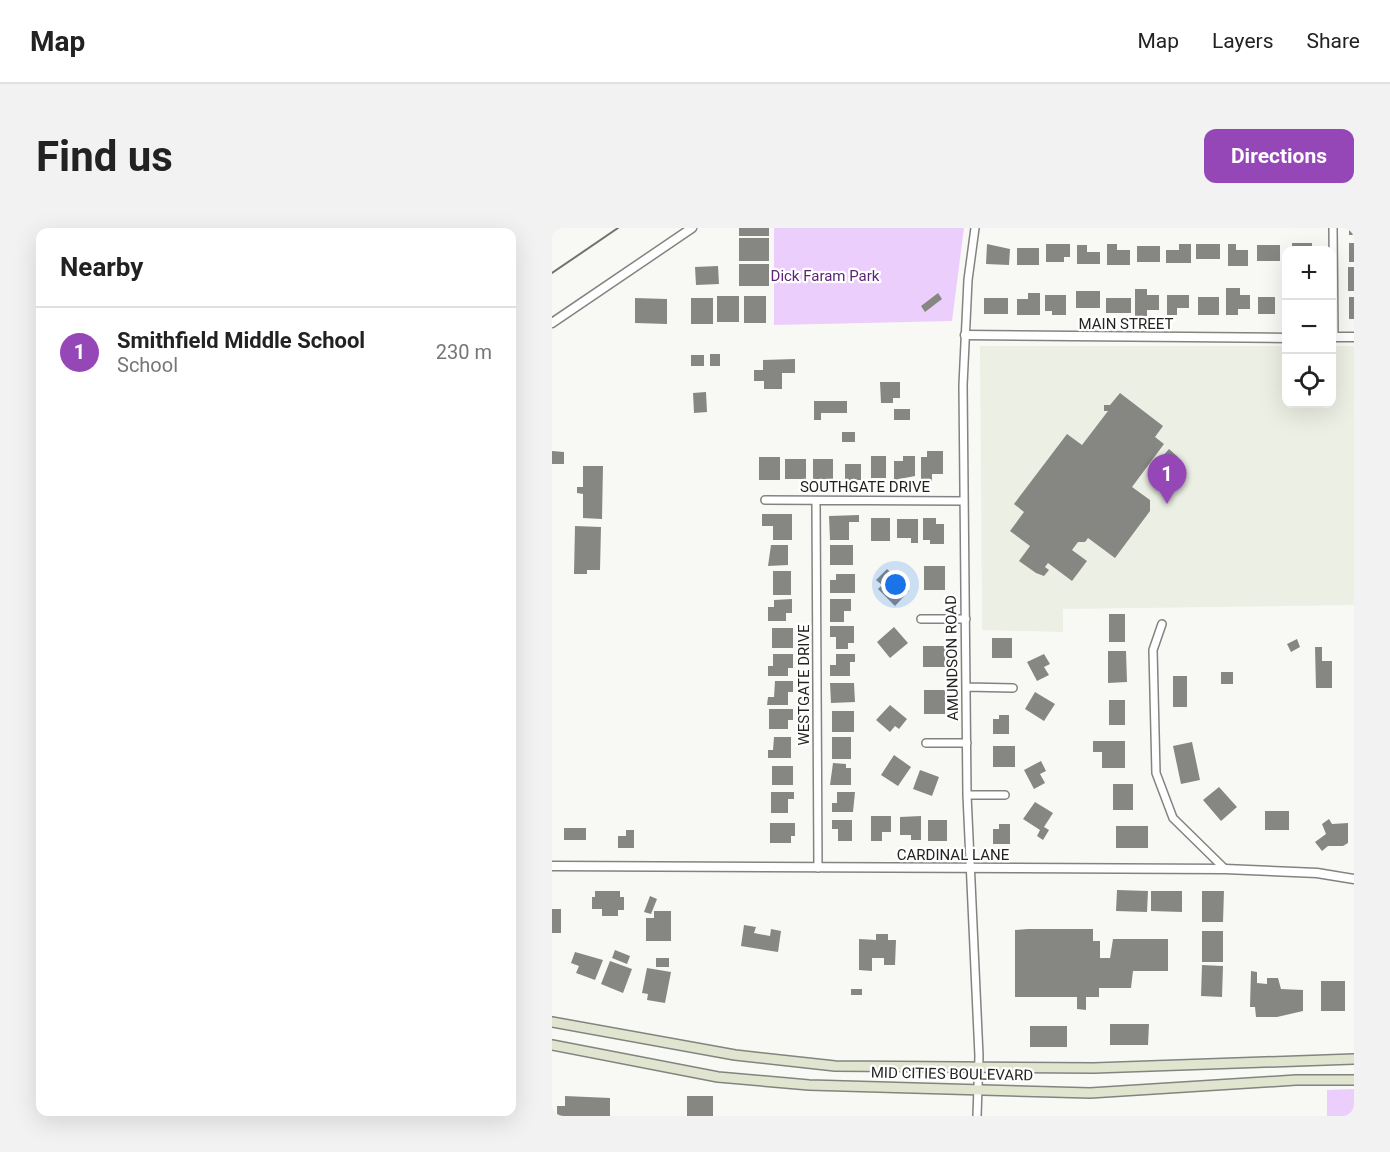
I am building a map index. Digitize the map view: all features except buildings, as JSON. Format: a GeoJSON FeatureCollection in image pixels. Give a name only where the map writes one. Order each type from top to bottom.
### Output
{"type":"FeatureCollection","features":[{"type":"Feature","properties":{"kind":"main road","name":"MID CITIES BOULEVARD"},"geometry":{"type":"LineString","coordinates":[[552,1023],[691,1048],[772,1060],[835,1066],[1170,1067],[1262,1061],[1354,1059]]}},
{"type":"Feature","properties":{"kind":"main road","name":"MID CITIES BOULEVARD"},"geometry":{"type":"LineString","coordinates":[[552,1045],[753,1082],[1090,1093],[1296,1080],[1354,1080]]}},
{"type":"Feature","properties":{"kind":"street"},"geometry":{"type":"LineString","coordinates":[[552,323],[692,228]]}},
{"type":"Feature","properties":{"kind":"street","name":"AMUNDSON ROAD"},"geometry":{"type":"LineString","coordinates":[[975,228],[968,280],[965,335],[964,501],[967,795],[979,1068],[978,1116]]}},
{"type":"Feature","properties":{"kind":"street"},"geometry":{"type":"LineString","coordinates":[[1333,228],[1333,300]]}},
{"type":"Feature","properties":{"kind":"street","name":"MAIN STREET"},"geometry":{"type":"LineString","coordinates":[[965,335],[1282,338]]}},
{"type":"Feature","properties":{"kind":"street"},"geometry":{"type":"LineString","coordinates":[[1336,337],[1354,337]]}},
{"type":"Feature","properties":{"kind":"street","name":"SOUTHGATE DRIVE"},"geometry":{"type":"LineString","coordinates":[[765,500],[964,501]]}},
{"type":"Feature","properties":{"kind":"street","name":"WESTGATE DRIVE"},"geometry":{"type":"LineString","coordinates":[[816,502],[818,868]]}},
{"type":"Feature","properties":{"kind":"street"},"geometry":{"type":"LineString","coordinates":[[921,619],[966,619]]}},
{"type":"Feature","properties":{"kind":"street"},"geometry":{"type":"LineString","coordinates":[[1162,624],[1153,650],[1156,773],[1173,818],[1226,869]]}},
{"type":"Feature","properties":{"kind":"street"},"geometry":{"type":"LineString","coordinates":[[966,687],[1014,688]]}},
{"type":"Feature","properties":{"kind":"street"},"geometry":{"type":"LineString","coordinates":[[926,743],[967,743]]}},
{"type":"Feature","properties":{"kind":"street"},"geometry":{"type":"LineString","coordinates":[[967,795],[1005,795]]}},
{"type":"Feature","properties":{"kind":"street","name":"CARDINAL LANE"},"geometry":{"type":"LineString","coordinates":[[552,866],[1226,869],[1317,873],[1354,879]]}},
{"type":"Feature","properties":{"kind":"shaded area"},"geometry":{"type":"Polygon","coordinates":[[[980,346],[1282,346],[1282,408],[1336,408],[1336,346],[1354,346],[1354,605],[1063,609],[1063,632],[982,630],[980,346]]]}},
{"type":"Feature","properties":{"kind":"green space","name":"Dick Faram Park"},"geometry":{"type":"Polygon","coordinates":[[[774,228],[964,228],[952,321],[774,325],[774,228]]]}},
{"type":"Feature","properties":{"kind":"green space"},"geometry":{"type":"Polygon","coordinates":[[[1354,1089],[1354,1116],[1327,1116],[1327,1090],[1354,1089]]]}},
{"type":"Feature","properties":{"kind":"railway"},"geometry":{"type":"LineString","coordinates":[[552,273],[618,228]]}},
{"type":"Feature","properties":{"kind":"place","name":"Smithfield Middle School"},"geometry":{"type":"Point","coordinates":[1167,504]}}]}
